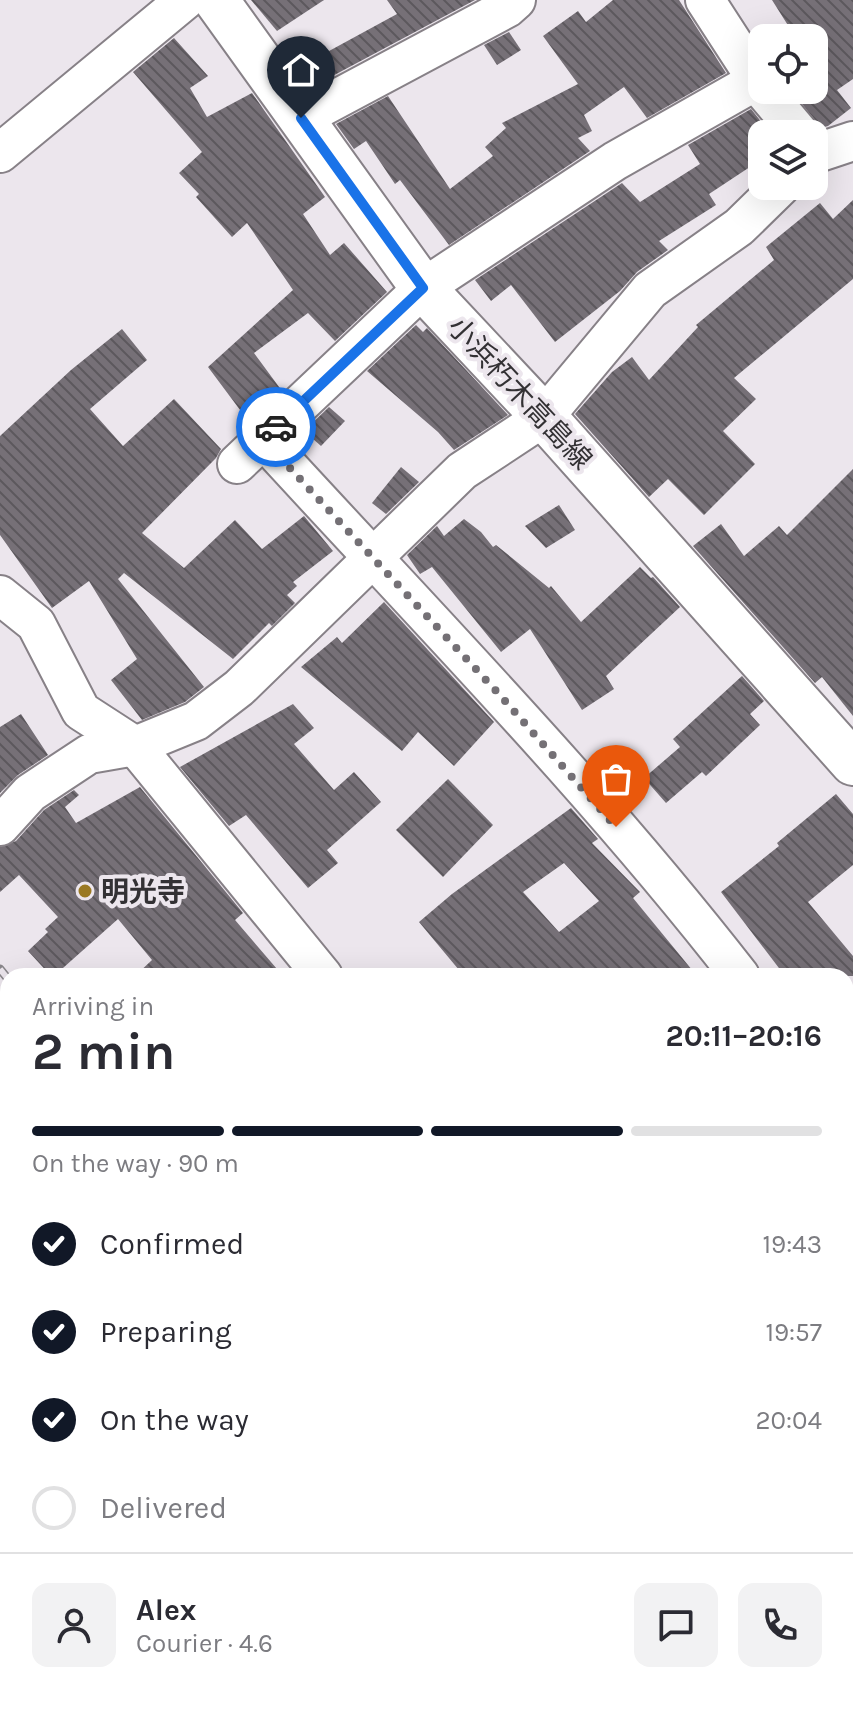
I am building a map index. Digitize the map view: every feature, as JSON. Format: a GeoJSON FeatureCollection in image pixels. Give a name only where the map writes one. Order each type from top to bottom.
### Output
{"type":"FeatureCollection","features":[{"type":"Feature","properties":{"kind":"main road","name":"小浜朽木高島線"},"geometry":{"type":"LineString","coordinates":[[216,0],[423,288],[544,417],[853,763]]}},
{"type":"Feature","properties":{"kind":"street"},"geometry":{"type":"LineString","coordinates":[[0,153],[185,0]]}},
{"type":"Feature","properties":{"kind":"street"},"geometry":{"type":"LineString","coordinates":[[301,118],[507,8],[516,0]]}},
{"type":"Feature","properties":{"kind":"street"},"geometry":{"type":"LineString","coordinates":[[705,0],[748,67]]}},
{"type":"Feature","properties":{"kind":"street"},"geometry":{"type":"LineString","coordinates":[[734,968],[675,893],[498,693],[372,558],[250,452],[423,288],[615,161],[748,92]]}},
{"type":"Feature","properties":{"kind":"street"},"geometry":{"type":"LineString","coordinates":[[775,104],[788,120]]}},
{"type":"Feature","properties":{"kind":"street"},"geometry":{"type":"LineString","coordinates":[[828,145],[853,141]]}},
{"type":"Feature","properties":{"kind":"street"},"geometry":{"type":"LineString","coordinates":[[0,826],[30,793],[89,754],[135,746],[196,721],[239,688],[462,471],[544,417],[650,290],[739,227],[767,200]]}},
{"type":"Feature","properties":{"kind":"street"},"geometry":{"type":"LineString","coordinates":[[0,595],[36,624],[81,711],[135,746],[316,968]]}},
{"type":"Feature","properties":{"kind":"building"},"geometry":{"type":"Polygon","coordinates":[[[251,0],[324,0],[277,31],[251,0]]]}},
{"type":"Feature","properties":{"kind":"building"},"geometry":{"type":"Polygon","coordinates":[[[387,0],[475,0],[310,88],[296,69],[397,14],[387,0]]]}},
{"type":"Feature","properties":{"kind":"building"},"geometry":{"type":"Polygon","coordinates":[[[613,0],[679,0],[726,73],[647,118],[624,87],[584,115],[592,131],[578,138],[590,151],[449,245],[400,180],[395,184],[366,141],[354,149],[336,124],[388,96],[450,189],[493,156],[485,147],[506,128],[502,123],[578,84],[543,36],[578,11],[586,22],[613,0]]]}},
{"type":"Feature","properties":{"kind":"building"},"geometry":{"type":"Polygon","coordinates":[[[772,0],[853,0],[853,79],[837,90],[851,108],[828,126],[828,120],[815,120],[802,104],[828,104],[828,24],[787,24],[772,0]]]}},
{"type":"Feature","properties":{"kind":"building"},"geometry":{"type":"Polygon","coordinates":[[[509,32],[521,50],[497,65],[484,45],[509,32]]]}},
{"type":"Feature","properties":{"kind":"building"},"geometry":{"type":"Polygon","coordinates":[[[174,38],[208,76],[190,88],[207,117],[252,93],[325,197],[303,214],[330,255],[344,243],[387,292],[335,341],[308,313],[254,353],[282,391],[249,422],[208,367],[293,290],[247,223],[232,237],[179,173],[202,152],[133,72],[174,38]]]}},
{"type":"Feature","properties":{"kind":"building"},"geometry":{"type":"Polygon","coordinates":[[[751,109],[760,120],[748,120],[748,168],[709,194],[716,205],[659,241],[668,250],[637,272],[620,291],[555,342],[511,285],[491,301],[475,280],[622,183],[640,202],[700,164],[688,145],[751,109]]]}},
{"type":"Feature","properties":{"kind":"building"},"geometry":{"type":"Polygon","coordinates":[[[853,200],[853,279],[734,378],[756,399],[723,431],[755,464],[704,515],[668,479],[649,497],[575,414],[612,372],[632,357],[649,380],[698,327],[696,325],[774,260],[766,247],[820,203],[833,219],[853,200]]]}},
{"type":"Feature","properties":{"kind":"building"},"geometry":{"type":"Polygon","coordinates":[[[416,325],[423,332],[427,328],[508,415],[454,450],[438,432],[367,371],[416,325]]]}},
{"type":"Feature","properties":{"kind":"building"},"geometry":{"type":"Polygon","coordinates":[[[122,329],[147,360],[90,409],[123,446],[174,399],[221,449],[216,458],[142,533],[184,568],[235,520],[262,549],[304,516],[333,551],[293,582],[297,586],[287,595],[295,603],[272,626],[269,623],[233,659],[124,573],[118,579],[204,687],[185,702],[142,720],[111,680],[137,659],[89,581],[52,608],[0,535],[0,436],[71,370],[122,329]]]}},
{"type":"Feature","properties":{"kind":"building"},"geometry":{"type":"Polygon","coordinates":[[[329,407],[345,421],[321,446],[304,431],[329,407]]]}},
{"type":"Feature","properties":{"kind":"building"},"geometry":{"type":"Polygon","coordinates":[[[401,467],[419,482],[386,514],[372,503],[401,467]]]}},
{"type":"Feature","properties":{"kind":"building"},"geometry":{"type":"Polygon","coordinates":[[[853,469],[853,716],[822,677],[815,683],[693,546],[721,524],[744,556],[779,526],[787,535],[853,469]]]}},
{"type":"Feature","properties":{"kind":"building"},"geometry":{"type":"Polygon","coordinates":[[[559,505],[575,530],[546,548],[525,526],[559,505]]]}},
{"type":"Feature","properties":{"kind":"building"},"geometry":{"type":"Polygon","coordinates":[[[464,519],[481,532],[493,547],[496,545],[549,588],[551,586],[581,622],[640,567],[680,607],[606,676],[614,689],[582,710],[530,629],[501,652],[432,567],[420,574],[407,555],[437,526],[444,536],[464,519]]]}},
{"type":"Feature","properties":{"kind":"building"},"geometry":{"type":"Polygon","coordinates":[[[384,602],[494,722],[454,766],[418,732],[402,751],[301,667],[337,637],[342,643],[384,602]]]}},
{"type":"Feature","properties":{"kind":"building"},"geometry":{"type":"Polygon","coordinates":[[[742,676],[764,701],[750,714],[760,725],[706,776],[702,772],[666,803],[644,778],[680,747],[673,739],[742,676]]]}},
{"type":"Feature","properties":{"kind":"building"},"geometry":{"type":"Polygon","coordinates":[[[293,704],[314,728],[294,744],[334,790],[354,772],[381,802],[327,850],[338,863],[308,888],[246,815],[229,826],[180,767],[293,704]]]}},
{"type":"Feature","properties":{"kind":"building"},"geometry":{"type":"Polygon","coordinates":[[[21,714],[48,755],[18,775],[0,793],[0,727],[21,714]]]}},
{"type":"Feature","properties":{"kind":"building"},"geometry":{"type":"Polygon","coordinates":[[[448,779],[493,825],[443,877],[396,830],[448,779]]]}},
{"type":"Feature","properties":{"kind":"building"},"geometry":{"type":"Polygon","coordinates":[[[140,787],[243,913],[235,920],[276,968],[144,968],[152,960],[118,919],[63,968],[44,968],[28,951],[48,932],[45,929],[58,917],[19,875],[0,892],[0,847],[16,841],[44,810],[74,790],[79,795],[65,807],[76,823],[140,787]]]}},
{"type":"Feature","properties":{"kind":"building"},"geometry":{"type":"Polygon","coordinates":[[[836,794],[853,814],[853,865],[808,902],[853,956],[853,968],[779,968],[721,892],[779,846],[777,843],[836,794]]]}},
{"type":"Feature","properties":{"kind":"building"},"geometry":{"type":"Polygon","coordinates":[[[571,808],[598,839],[592,843],[640,892],[633,898],[690,968],[457,968],[419,922],[452,894],[571,808]],[[564,863],[523,892],[559,932],[599,901],[564,863]]]}},
{"type":"Feature","properties":{"kind":"way so far"},"geometry":{"type":"LineString","coordinates":[[276,427],[263,439],[498,693],[616,827]]}},
{"type":"Feature","properties":{"kind":"place","name":"明光寺"},"geometry":{"type":"Point","coordinates":[85,891]}},
{"type":"Feature","properties":{"kind":"route"},"geometry":{"type":"LineString","coordinates":[[276,427],[423,288],[301,118]]}}]}
